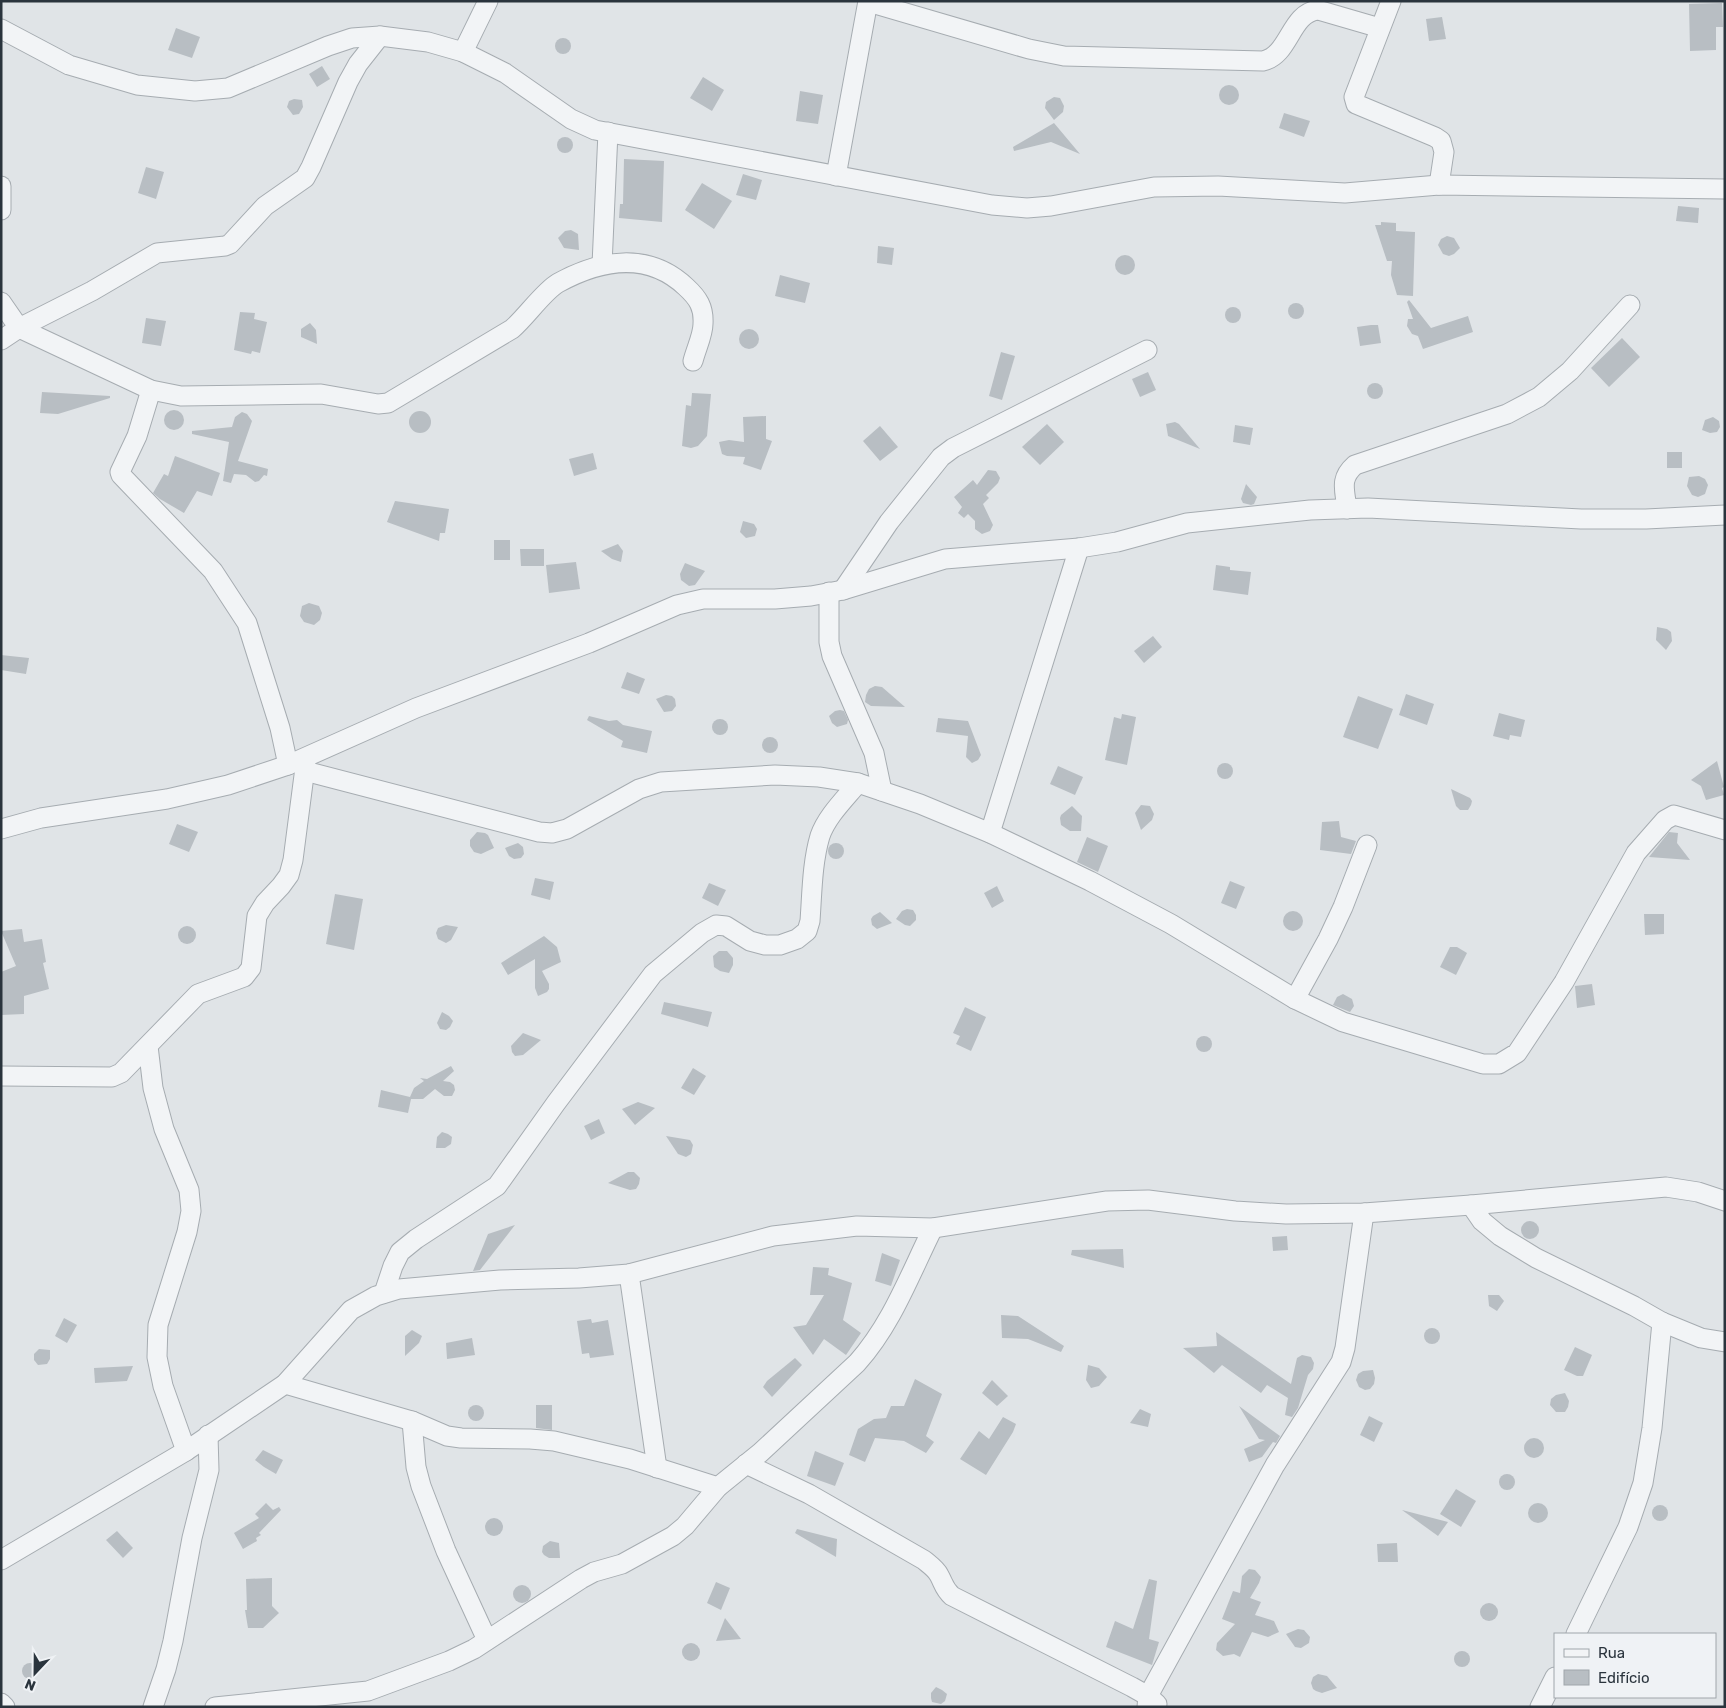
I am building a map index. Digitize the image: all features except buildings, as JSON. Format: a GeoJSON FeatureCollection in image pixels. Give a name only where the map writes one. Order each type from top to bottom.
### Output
{"type":"FeatureCollection","features":[{"type":"Feature","properties":{"kind":"street"},"geometry":{"type":"LineString","coordinates":[[463,52],[488,1]]}},
{"type":"Feature","properties":{"kind":"street"},"geometry":{"type":"LineString","coordinates":[[1391,1],[1354,101],[1356,104],[1441,141],[1444,152],[1439,185]]}},
{"type":"Feature","properties":{"kind":"street"},"geometry":{"type":"LineString","coordinates":[[836,176],[868,2],[1029,49],[1064,56],[1270,60],[1277,55],[1303,16],[1310,11],[1318,10],[1380,28]]}},
{"type":"Feature","properties":{"kind":"street"},"geometry":{"type":"LineString","coordinates":[[1,29],[69,65],[137,85],[194,91],[228,88],[328,46],[352,38],[380,36],[428,42],[463,52],[505,73],[571,119],[595,130],[992,205],[1027,208],[1051,206],[1154,187],[1218,186],[1345,194],[1439,185],[1725,190]]}},
{"type":"Feature","properties":{"kind":"street"},"geometry":{"type":"LineString","coordinates":[[1,340],[19,328],[92,291],[156,254],[230,244],[265,206],[304,178],[311,168],[348,82],[358,64],[380,36]]}},
{"type":"Feature","properties":{"kind":"street"},"geometry":{"type":"LineString","coordinates":[[602,264],[608,132]]}},
{"type":"Feature","properties":{"kind":"street"},"geometry":{"type":"LineString","coordinates":[[1,186],[1,210]]}},
{"type":"Feature","properties":{"kind":"street"},"geometry":{"type":"LineString","coordinates":[[1,302],[19,328],[151,390],[181,396],[321,394],[378,404],[388,403],[512,329],[556,284],[602,264],[643,264],[666,273],[679,281],[698,299],[704,324],[693,361]]}},
{"type":"Feature","properties":{"kind":"street"},"geometry":{"type":"LineString","coordinates":[[1347,509],[1344,480],[1347,472],[1355,465],[1507,414],[1539,396],[1570,372],[1630,305]]}},
{"type":"Feature","properties":{"kind":"street"},"geometry":{"type":"LineString","coordinates":[[882,791],[874,753],[832,656],[829,642],[836,591],[888,522],[941,458],[953,448],[1147,350]]}},
{"type":"Feature","properties":{"kind":"street"},"geometry":{"type":"LineString","coordinates":[[1,1076],[112,1077],[121,1074],[198,994],[244,977],[251,968],[257,916],[265,903],[289,875],[293,860],[300,764],[280,728],[247,623],[212,571],[121,475],[122,468],[139,429],[151,390]]}},
{"type":"Feature","properties":{"kind":"street"},"geometry":{"type":"LineString","coordinates":[[1,830],[41,818],[167,799],[228,785],[300,764],[416,708],[588,643],[677,605],[703,599],[775,599],[811,596],[836,591],[945,560],[1079,548],[1117,542],[1187,523],[1310,510],[1368,508],[1582,519],[1646,519],[1725,515]]}},
{"type":"Feature","properties":{"kind":"street"},"geometry":{"type":"LineString","coordinates":[[990,833],[1079,548]]}},
{"type":"Feature","properties":{"kind":"street"},"geometry":{"type":"LineString","coordinates":[[300,764],[539,832],[552,833],[567,829],[639,789],[661,782],[775,775],[819,777],[858,782],[920,804],[990,833],[1090,882],[1163,920],[1295,999],[1343,1022],[1483,1064],[1499,1064],[1517,1053],[1564,982],[1636,853],[1666,820],[1674,814],[1725,830]]}},
{"type":"Feature","properties":{"kind":"street"},"geometry":{"type":"LineString","coordinates":[[384,1293],[400,1252],[416,1239],[497,1186],[556,1103],[653,974],[702,933],[716,925],[726,926],[750,941],[765,945],[780,945],[797,939],[807,931],[810,921],[816,858],[821,835],[833,813],[858,782]]}},
{"type":"Feature","properties":{"kind":"street"},"geometry":{"type":"LineString","coordinates":[[1295,999],[1328,939],[1343,907],[1367,845]]}},
{"type":"Feature","properties":{"kind":"street"},"geometry":{"type":"LineString","coordinates":[[148,1046],[153,1088],[164,1129],[189,1190],[191,1211],[187,1232],[158,1325],[157,1358],[163,1386],[186,1450]]}},
{"type":"Feature","properties":{"kind":"street"},"geometry":{"type":"LineString","coordinates":[[1,1560],[186,1450],[285,1384],[351,1310],[376,1296],[399,1289],[500,1280],[579,1278],[629,1274],[773,1236],[857,1226],[933,1228],[1107,1201],[1148,1200],[1244,1212],[1286,1214],[1364,1213],[1666,1187],[1698,1192],[1725,1201]]}},
{"type":"Feature","properties":{"kind":"street"},"geometry":{"type":"LineString","coordinates":[[1471,1205],[1482,1221],[1500,1236],[1536,1258],[1634,1306],[1662,1322],[1701,1338],[1725,1342]]}},
{"type":"Feature","properties":{"kind":"street"},"geometry":{"type":"LineString","coordinates":[[746,1464],[809,1494],[924,1560],[935,1569],[946,1591],[952,1596],[1152,1703],[1275,1465],[1342,1362],[1364,1213]]}},
{"type":"Feature","properties":{"kind":"street"},"geometry":{"type":"LineString","coordinates":[[215,1707],[368,1692],[449,1661],[487,1640],[581,1579],[594,1572],[622,1564],[673,1536],[685,1526],[718,1487],[746,1464],[870,1349],[887,1324],[933,1228]]}},
{"type":"Feature","properties":{"kind":"street"},"geometry":{"type":"LineString","coordinates":[[629,1274],[657,1468]]}},
{"type":"Feature","properties":{"kind":"street"},"geometry":{"type":"LineString","coordinates":[[1576,1633],[1628,1527],[1643,1483],[1652,1428],[1662,1322]]}},
{"type":"Feature","properties":{"kind":"street"},"geometry":{"type":"LineString","coordinates":[[285,1384],[412,1421],[447,1436],[461,1438],[530,1438],[554,1441],[630,1459],[718,1487]]}},
{"type":"Feature","properties":{"kind":"street"},"geometry":{"type":"LineString","coordinates":[[412,1421],[416,1467],[421,1486],[446,1551],[487,1640]]}},
{"type":"Feature","properties":{"kind":"street"},"geometry":{"type":"LineString","coordinates":[[154,1707],[173,1641],[192,1538],[209,1470],[208,1435]]}},
{"type":"Feature","properties":{"kind":"street"},"geometry":{"type":"LineString","coordinates":[[1540,1707],[1554,1679]]}},
{"type":"Feature","properties":{"kind":"street"},"geometry":{"type":"LineString","coordinates":[[1,1703],[5,1707]]}}]}
